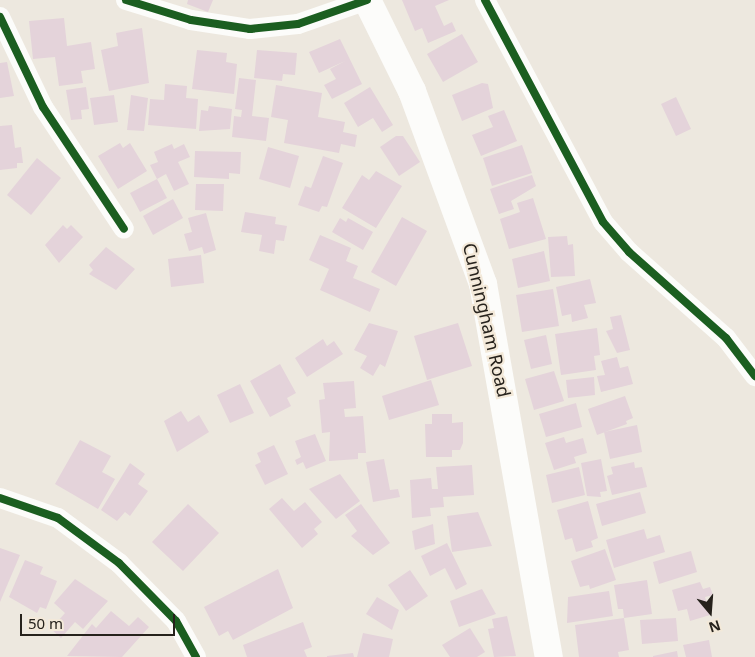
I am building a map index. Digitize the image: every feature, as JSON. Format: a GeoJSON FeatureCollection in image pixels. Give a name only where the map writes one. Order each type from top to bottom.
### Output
{"type":"FeatureCollection","features":[{"type":"Feature","properties":{"kind":"main road","name":"Cunningham Road"},"geometry":{"type":"LineString","coordinates":[[367,0],[412,91],[483,284],[549,657]]}},
{"type":"Feature","properties":{"kind":"street"},"geometry":{"type":"LineString","coordinates":[[126,0],[190,20],[250,29],[298,24],[367,0]]}},
{"type":"Feature","properties":{"kind":"street"},"geometry":{"type":"LineString","coordinates":[[485,0],[603,222],[629,252],[726,338],[755,376]]}},
{"type":"Feature","properties":{"kind":"street"},"geometry":{"type":"LineString","coordinates":[[0,17],[44,107],[124,229]]}},
{"type":"Feature","properties":{"kind":"street"},"geometry":{"type":"LineString","coordinates":[[0,498],[58,518],[119,563],[176,621],[196,657]]}},
{"type":"Feature","properties":{"kind":"building"},"geometry":{"type":"Polygon","coordinates":[[[188,0],[213,0],[208,12],[187,4],[188,0]]]}},
{"type":"Feature","properties":{"kind":"building"},"geometry":{"type":"Polygon","coordinates":[[[402,0],[449,0],[435,6],[444,26],[452,22],[456,31],[428,43],[422,28],[415,31],[402,0]]]}},
{"type":"Feature","properties":{"kind":"building"},"geometry":{"type":"Polygon","coordinates":[[[64,18],[67,46],[91,42],[95,69],[81,71],[83,83],[59,86],[55,57],[33,59],[29,21],[64,18]]]}},
{"type":"Feature","properties":{"kind":"building"},"geometry":{"type":"Polygon","coordinates":[[[142,28],[149,83],[109,91],[101,50],[118,46],[116,33],[142,28]]]}},
{"type":"Feature","properties":{"kind":"building"},"geometry":{"type":"Polygon","coordinates":[[[462,34],[478,62],[443,82],[427,54],[462,34]]]}},
{"type":"Feature","properties":{"kind":"building"},"geometry":{"type":"Polygon","coordinates":[[[340,39],[362,84],[332,99],[324,85],[336,79],[330,69],[345,61],[319,73],[309,52],[340,39]]]}},
{"type":"Feature","properties":{"kind":"building"},"geometry":{"type":"Polygon","coordinates":[[[197,50],[227,53],[226,62],[237,64],[234,94],[192,89],[197,50]]]}},
{"type":"Feature","properties":{"kind":"building"},"geometry":{"type":"Polygon","coordinates":[[[257,50],[297,53],[295,75],[283,74],[282,81],[254,78],[257,50]]]}},
{"type":"Feature","properties":{"kind":"building"},"geometry":{"type":"Polygon","coordinates":[[[7,62],[14,96],[0,98],[0,63],[7,62]]]}},
{"type":"Feature","properties":{"kind":"building"},"geometry":{"type":"Polygon","coordinates":[[[239,78],[256,80],[252,116],[269,118],[266,141],[232,137],[234,116],[241,117],[242,110],[235,109],[239,78]]]}},
{"type":"Feature","properties":{"kind":"building"},"geometry":{"type":"Polygon","coordinates":[[[482,83],[488,84],[493,108],[462,121],[452,95],[482,83]]]}},
{"type":"Feature","properties":{"kind":"building"},"geometry":{"type":"Polygon","coordinates":[[[165,84],[187,86],[186,98],[198,99],[196,129],[148,125],[150,99],[164,100],[165,84]]]}},
{"type":"Feature","properties":{"kind":"building"},"geometry":{"type":"Polygon","coordinates":[[[276,85],[322,93],[318,117],[345,122],[343,132],[357,135],[355,147],[341,144],[339,153],[284,143],[288,120],[271,117],[276,85]]]}},
{"type":"Feature","properties":{"kind":"building"},"geometry":{"type":"Polygon","coordinates":[[[86,87],[89,109],[81,110],[82,119],[71,120],[66,90],[86,87]]]}},
{"type":"Feature","properties":{"kind":"building"},"geometry":{"type":"Polygon","coordinates":[[[370,87],[393,125],[382,132],[373,118],[358,127],[344,103],[370,87]]]}},
{"type":"Feature","properties":{"kind":"building"},"geometry":{"type":"Polygon","coordinates":[[[114,95],[118,122],[94,125],[90,98],[114,95]]]}},
{"type":"Feature","properties":{"kind":"building"},"geometry":{"type":"Polygon","coordinates":[[[131,95],[148,98],[144,131],[127,130],[131,95]]]}},
{"type":"Feature","properties":{"kind":"building"},"geometry":{"type":"Polygon","coordinates":[[[676,97],[691,129],[676,136],[661,104],[676,97]]]}},
{"type":"Feature","properties":{"kind":"building"},"geometry":{"type":"Polygon","coordinates":[[[209,106],[232,109],[230,129],[199,131],[201,110],[208,111],[209,106]]]}},
{"type":"Feature","properties":{"kind":"building"},"geometry":{"type":"Polygon","coordinates":[[[504,110],[517,141],[481,156],[472,135],[493,127],[488,116],[504,110]]]}},
{"type":"Feature","properties":{"kind":"building"},"geometry":{"type":"Polygon","coordinates":[[[12,125],[15,148],[21,147],[23,163],[17,163],[17,168],[0,170],[0,126],[12,125]]]}},
{"type":"Feature","properties":{"kind":"building"},"geometry":{"type":"Polygon","coordinates":[[[396,136],[403,136],[420,162],[399,176],[380,147],[396,136]]]}},
{"type":"Feature","properties":{"kind":"building"},"geometry":{"type":"Polygon","coordinates":[[[120,143],[123,148],[130,143],[147,171],[118,189],[98,156],[120,143]]]}},
{"type":"Feature","properties":{"kind":"building"},"geometry":{"type":"Polygon","coordinates":[[[172,144],[174,149],[184,144],[190,157],[178,162],[189,184],[174,191],[166,174],[157,179],[150,165],[158,162],[154,152],[172,144]]]}},
{"type":"Feature","properties":{"kind":"building"},"geometry":{"type":"Polygon","coordinates":[[[522,145],[532,173],[492,186],[483,158],[522,145]]]}},
{"type":"Feature","properties":{"kind":"building"},"geometry":{"type":"Polygon","coordinates":[[[268,147],[299,156],[290,188],[259,179],[268,147]]]}},
{"type":"Feature","properties":{"kind":"building"},"geometry":{"type":"Polygon","coordinates":[[[195,151],[241,152],[240,174],[229,173],[229,179],[194,177],[195,151]]]}},
{"type":"Feature","properties":{"kind":"building"},"geometry":{"type":"Polygon","coordinates":[[[323,156],[343,163],[327,207],[322,206],[319,212],[298,205],[305,186],[311,188],[323,156]]]}},
{"type":"Feature","properties":{"kind":"building"},"geometry":{"type":"Polygon","coordinates":[[[37,158],[61,178],[31,215],[7,195],[37,158]]]}},
{"type":"Feature","properties":{"kind":"building"},"geometry":{"type":"Polygon","coordinates":[[[376,171],[402,186],[376,228],[342,208],[362,175],[369,180],[376,171]]]}},
{"type":"Feature","properties":{"kind":"building"},"geometry":{"type":"Polygon","coordinates":[[[532,175],[536,186],[511,201],[514,209],[499,214],[490,189],[532,175]]]}},
{"type":"Feature","properties":{"kind":"building"},"geometry":{"type":"Polygon","coordinates":[[[157,179],[167,198],[140,212],[130,193],[157,179]]]}},
{"type":"Feature","properties":{"kind":"building"},"geometry":{"type":"Polygon","coordinates":[[[196,184],[224,184],[223,211],[195,210],[196,184]]]}},
{"type":"Feature","properties":{"kind":"building"},"geometry":{"type":"Polygon","coordinates":[[[533,198],[546,239],[509,249],[500,219],[520,212],[517,203],[533,198]]]}},
{"type":"Feature","properties":{"kind":"building"},"geometry":{"type":"Polygon","coordinates":[[[173,199],[183,218],[153,235],[143,216],[173,199]]]}},
{"type":"Feature","properties":{"kind":"building"},"geometry":{"type":"Polygon","coordinates":[[[245,212],[276,217],[275,224],[287,226],[284,241],[276,240],[274,254],[259,251],[262,235],[241,232],[245,212]]]}},
{"type":"Feature","properties":{"kind":"building"},"geometry":{"type":"Polygon","coordinates":[[[206,213],[216,250],[204,254],[202,247],[189,251],[184,234],[192,232],[188,218],[206,213]]]}},
{"type":"Feature","properties":{"kind":"building"},"geometry":{"type":"Polygon","coordinates":[[[402,217],[427,231],[396,286],[371,272],[402,217]]]}},
{"type":"Feature","properties":{"kind":"building"},"geometry":{"type":"Polygon","coordinates":[[[340,218],[346,222],[348,218],[373,232],[363,250],[332,232],[340,218]]]}},
{"type":"Feature","properties":{"kind":"building"},"geometry":{"type":"Polygon","coordinates":[[[63,225],[67,229],[71,225],[83,237],[59,263],[45,245],[63,225]]]}},
{"type":"Feature","properties":{"kind":"building"},"geometry":{"type":"Polygon","coordinates":[[[320,235],[351,248],[346,261],[358,266],[353,278],[380,289],[370,312],[320,290],[329,269],[309,260],[320,235]]]}},
{"type":"Feature","properties":{"kind":"building"},"geometry":{"type":"Polygon","coordinates":[[[567,236],[568,245],[573,244],[575,276],[551,277],[548,237],[567,236]]]}},
{"type":"Feature","properties":{"kind":"building"},"geometry":{"type":"Polygon","coordinates":[[[106,247],[135,269],[116,290],[89,274],[93,270],[89,265],[106,247]]]}},
{"type":"Feature","properties":{"kind":"building"},"geometry":{"type":"Polygon","coordinates":[[[544,251],[550,281],[518,288],[512,259],[544,251]]]}},
{"type":"Feature","properties":{"kind":"building"},"geometry":{"type":"Polygon","coordinates":[[[201,255],[204,283],[171,287],[168,259],[201,255]]]}},
{"type":"Feature","properties":{"kind":"building"},"geometry":{"type":"Polygon","coordinates":[[[590,279],[596,303],[584,305],[588,318],[572,322],[571,314],[562,316],[556,287],[590,279]]]}},
{"type":"Feature","properties":{"kind":"building"},"geometry":{"type":"Polygon","coordinates":[[[553,289],[559,326],[522,332],[516,295],[553,289]]]}},
{"type":"Feature","properties":{"kind":"building"},"geometry":{"type":"Polygon","coordinates":[[[621,315],[630,350],[617,353],[606,331],[613,329],[610,317],[621,315]]]}},
{"type":"Feature","properties":{"kind":"building"},"geometry":{"type":"Polygon","coordinates":[[[369,323],[398,331],[385,367],[380,364],[373,376],[360,368],[367,356],[354,350],[369,323]]]}},
{"type":"Feature","properties":{"kind":"building"},"geometry":{"type":"Polygon","coordinates":[[[458,323],[472,366],[427,380],[414,336],[458,323]]]}},
{"type":"Feature","properties":{"kind":"building"},"geometry":{"type":"Polygon","coordinates":[[[597,328],[600,355],[594,356],[596,370],[561,375],[555,334],[597,328]]]}},
{"type":"Feature","properties":{"kind":"building"},"geometry":{"type":"Polygon","coordinates":[[[546,335],[552,364],[531,369],[524,340],[546,335]]]}},
{"type":"Feature","properties":{"kind":"building"},"geometry":{"type":"Polygon","coordinates":[[[323,339],[327,346],[334,341],[343,354],[307,377],[295,358],[323,339]]]}},
{"type":"Feature","properties":{"kind":"building"},"geometry":{"type":"Polygon","coordinates":[[[617,357],[620,368],[628,366],[633,384],[601,392],[597,376],[605,375],[601,361],[617,357]]]}},
{"type":"Feature","properties":{"kind":"building"},"geometry":{"type":"Polygon","coordinates":[[[280,364],[296,393],[287,398],[291,406],[270,417],[250,381],[280,364]]]}},
{"type":"Feature","properties":{"kind":"building"},"geometry":{"type":"Polygon","coordinates":[[[554,371],[564,401],[534,410],[525,379],[554,371]]]}},
{"type":"Feature","properties":{"kind":"building"},"geometry":{"type":"Polygon","coordinates":[[[594,377],[595,395],[568,398],[566,380],[594,377]]]}},
{"type":"Feature","properties":{"kind":"building"},"geometry":{"type":"Polygon","coordinates":[[[431,380],[439,405],[389,420],[382,396],[431,380]]]}},
{"type":"Feature","properties":{"kind":"building"},"geometry":{"type":"Polygon","coordinates":[[[354,381],[356,408],[344,409],[345,417],[363,416],[366,453],[358,453],[358,459],[329,461],[330,432],[322,433],[319,400],[325,399],[323,383],[354,381]]]}},
{"type":"Feature","properties":{"kind":"building"},"geometry":{"type":"Polygon","coordinates":[[[240,384],[254,413],[230,423],[217,395],[240,384]]]}},
{"type":"Feature","properties":{"kind":"building"},"geometry":{"type":"Polygon","coordinates":[[[625,396],[633,418],[626,421],[627,424],[597,435],[588,409],[625,396]]]}},
{"type":"Feature","properties":{"kind":"building"},"geometry":{"type":"Polygon","coordinates":[[[576,403],[582,427],[546,437],[539,414],[576,403]]]}},
{"type":"Feature","properties":{"kind":"building"},"geometry":{"type":"Polygon","coordinates":[[[181,411],[188,422],[199,415],[209,432],[177,452],[164,421],[181,411]]]}},
{"type":"Feature","properties":{"kind":"building"},"geometry":{"type":"Polygon","coordinates":[[[432,414],[452,414],[452,423],[463,422],[463,443],[460,450],[452,450],[452,457],[426,457],[425,424],[432,424],[432,414]]]}},
{"type":"Feature","properties":{"kind":"building"},"geometry":{"type":"Polygon","coordinates":[[[637,425],[642,452],[610,459],[604,432],[637,425]]]}},
{"type":"Feature","properties":{"kind":"building"},"geometry":{"type":"Polygon","coordinates":[[[315,434],[326,461],[306,469],[303,462],[297,465],[295,460],[301,457],[295,441],[315,434]]]}},
{"type":"Feature","properties":{"kind":"building"},"geometry":{"type":"Polygon","coordinates":[[[564,437],[566,443],[583,438],[587,453],[574,457],[576,463],[554,470],[545,443],[564,437]]]}},
{"type":"Feature","properties":{"kind":"building"},"geometry":{"type":"Polygon","coordinates":[[[80,440],[111,456],[102,472],[115,479],[98,509],[55,484],[80,440]]]}},
{"type":"Feature","properties":{"kind":"building"},"geometry":{"type":"Polygon","coordinates":[[[274,445],[288,474],[265,485],[255,465],[261,462],[257,453],[274,445]]]}},
{"type":"Feature","properties":{"kind":"building"},"geometry":{"type":"Polygon","coordinates":[[[384,459],[390,490],[398,489],[400,497],[373,502],[366,462],[384,459]]]}},
{"type":"Feature","properties":{"kind":"building"},"geometry":{"type":"Polygon","coordinates":[[[601,459],[607,491],[600,492],[601,497],[587,496],[581,463],[601,459]]]}},
{"type":"Feature","properties":{"kind":"building"},"geometry":{"type":"Polygon","coordinates":[[[634,462],[635,468],[642,467],[647,487],[612,495],[607,476],[613,474],[611,467],[634,462]]]}},
{"type":"Feature","properties":{"kind":"building"},"geometry":{"type":"Polygon","coordinates":[[[130,463],[145,474],[138,484],[148,491],[130,516],[125,512],[117,521],[101,510],[130,463]]]}},
{"type":"Feature","properties":{"kind":"building"},"geometry":{"type":"Polygon","coordinates":[[[472,465],[474,495],[443,497],[444,507],[430,508],[431,516],[412,518],[410,480],[431,478],[432,489],[438,489],[436,467],[472,465]]]}},
{"type":"Feature","properties":{"kind":"building"},"geometry":{"type":"Polygon","coordinates":[[[579,467],[585,495],[552,503],[546,475],[579,467]]]}},
{"type":"Feature","properties":{"kind":"building"},"geometry":{"type":"Polygon","coordinates":[[[340,474],[360,501],[336,519],[309,489],[340,474]]]}},
{"type":"Feature","properties":{"kind":"building"},"geometry":{"type":"Polygon","coordinates":[[[640,492],[646,513],[602,526],[596,504],[640,492]]]}},
{"type":"Feature","properties":{"kind":"building"},"geometry":{"type":"Polygon","coordinates":[[[282,498],[294,511],[305,502],[322,522],[314,529],[318,534],[302,548],[269,509],[282,498]]]}},
{"type":"Feature","properties":{"kind":"building"},"geometry":{"type":"Polygon","coordinates":[[[588,501],[598,538],[591,541],[593,547],[576,552],[572,538],[565,540],[557,510],[588,501]]]}},
{"type":"Feature","properties":{"kind":"building"},"geometry":{"type":"Polygon","coordinates":[[[188,504],[219,533],[183,571],[152,542],[188,504]]]}},
{"type":"Feature","properties":{"kind":"building"},"geometry":{"type":"Polygon","coordinates":[[[361,504],[390,543],[373,555],[351,536],[357,531],[345,515],[361,504]]]}},
{"type":"Feature","properties":{"kind":"building"},"geometry":{"type":"Polygon","coordinates":[[[478,512],[492,546],[452,552],[447,516],[478,512]]]}},
{"type":"Feature","properties":{"kind":"building"},"geometry":{"type":"Polygon","coordinates":[[[433,524],[435,544],[415,550],[412,531],[433,524]]]}},
{"type":"Feature","properties":{"kind":"building"},"geometry":{"type":"Polygon","coordinates":[[[644,529],[647,539],[660,535],[665,552],[614,568],[606,540],[644,529]]]}},
{"type":"Feature","properties":{"kind":"building"},"geometry":{"type":"Polygon","coordinates":[[[447,543],[467,584],[456,590],[445,568],[430,576],[421,556],[447,543]]]}},
{"type":"Feature","properties":{"kind":"building"},"geometry":{"type":"Polygon","coordinates":[[[0,548],[20,555],[0,602],[0,548]]]}},
{"type":"Feature","properties":{"kind":"building"},"geometry":{"type":"Polygon","coordinates":[[[605,549],[616,580],[590,589],[589,585],[580,587],[571,561],[605,549]]]}},
{"type":"Feature","properties":{"kind":"building"},"geometry":{"type":"Polygon","coordinates":[[[691,551],[697,572],[659,584],[653,562],[691,551]]]}},
{"type":"Feature","properties":{"kind":"building"},"geometry":{"type":"Polygon","coordinates":[[[25,560],[43,567],[40,574],[57,581],[46,609],[40,607],[37,613],[9,597],[25,560]]]}},
{"type":"Feature","properties":{"kind":"building"},"geometry":{"type":"Polygon","coordinates":[[[278,569],[293,608],[233,640],[228,631],[219,636],[204,607],[278,569]]]}},
{"type":"Feature","properties":{"kind":"building"},"geometry":{"type":"Polygon","coordinates":[[[410,570],[428,596],[406,611],[388,585],[410,570]]]}},
{"type":"Feature","properties":{"kind":"building"},"geometry":{"type":"Polygon","coordinates":[[[75,579],[108,601],[83,629],[75,622],[61,638],[51,629],[65,613],[54,603],[75,579]]]}},
{"type":"Feature","properties":{"kind":"building"},"geometry":{"type":"Polygon","coordinates":[[[647,580],[652,614],[624,618],[623,609],[618,609],[614,585],[647,580]]]}},
{"type":"Feature","properties":{"kind":"building"},"geometry":{"type":"Polygon","coordinates":[[[700,582],[703,589],[710,587],[713,595],[705,597],[710,615],[690,621],[687,609],[678,611],[672,590],[700,582]]]}},
{"type":"Feature","properties":{"kind":"building"},"geometry":{"type":"Polygon","coordinates":[[[482,589],[496,614],[459,627],[450,601],[482,589]]]}},
{"type":"Feature","properties":{"kind":"building"},"geometry":{"type":"Polygon","coordinates":[[[609,591],[613,616],[567,623],[568,597],[609,591]]]}},
{"type":"Feature","properties":{"kind":"building"},"geometry":{"type":"Polygon","coordinates":[[[377,597],[399,610],[392,630],[366,614],[377,597]]]}},
{"type":"Feature","properties":{"kind":"building"},"geometry":{"type":"Polygon","coordinates":[[[111,611],[129,626],[138,617],[149,627],[122,657],[67,656],[92,624],[96,628],[111,611]]]}},
{"type":"Feature","properties":{"kind":"building"},"geometry":{"type":"Polygon","coordinates":[[[507,616],[516,656],[494,657],[488,629],[494,628],[492,619],[507,616]]]}},
{"type":"Feature","properties":{"kind":"building"},"geometry":{"type":"Polygon","coordinates":[[[624,618],[629,650],[618,652],[619,657],[579,657],[575,625],[624,618]]]}},
{"type":"Feature","properties":{"kind":"building"},"geometry":{"type":"Polygon","coordinates":[[[676,618],[678,641],[642,644],[640,620],[676,618]]]}},
{"type":"Feature","properties":{"kind":"building"},"geometry":{"type":"Polygon","coordinates":[[[303,622],[312,647],[304,650],[307,657],[247,657],[243,645],[303,622]]]}},
{"type":"Feature","properties":{"kind":"building"},"geometry":{"type":"Polygon","coordinates":[[[470,628],[485,652],[477,657],[450,657],[442,645],[470,628]]]}},
{"type":"Feature","properties":{"kind":"building"},"geometry":{"type":"Polygon","coordinates":[[[363,633],[393,639],[389,657],[357,657],[363,633]]]}},
{"type":"Feature","properties":{"kind":"building"},"geometry":{"type":"Polygon","coordinates":[[[709,640],[712,657],[686,657],[683,645],[709,640]]]}},
{"type":"Feature","properties":{"kind":"building"},"geometry":{"type":"Polygon","coordinates":[[[677,651],[678,657],[653,657],[653,656],[677,651]]]}},
{"type":"Feature","properties":{"kind":"building"},"geometry":{"type":"Polygon","coordinates":[[[353,653],[354,657],[327,657],[327,656],[353,653]]]}},
{"type":"Feature","properties":{"kind":"cycle path"},"geometry":{"type":"LineString","coordinates":[[126,0],[191,20],[250,29],[298,24],[367,0]]}},
{"type":"Feature","properties":{"kind":"cycle path"},"geometry":{"type":"LineString","coordinates":[[485,0],[603,222],[629,252],[726,338],[755,376]]}},
{"type":"Feature","properties":{"kind":"cycle path"},"geometry":{"type":"LineString","coordinates":[[0,17],[43,107],[124,229]]}},
{"type":"Feature","properties":{"kind":"cycle path"},"geometry":{"type":"LineString","coordinates":[[0,498],[58,518],[119,563],[176,621],[196,657]]}}]}
